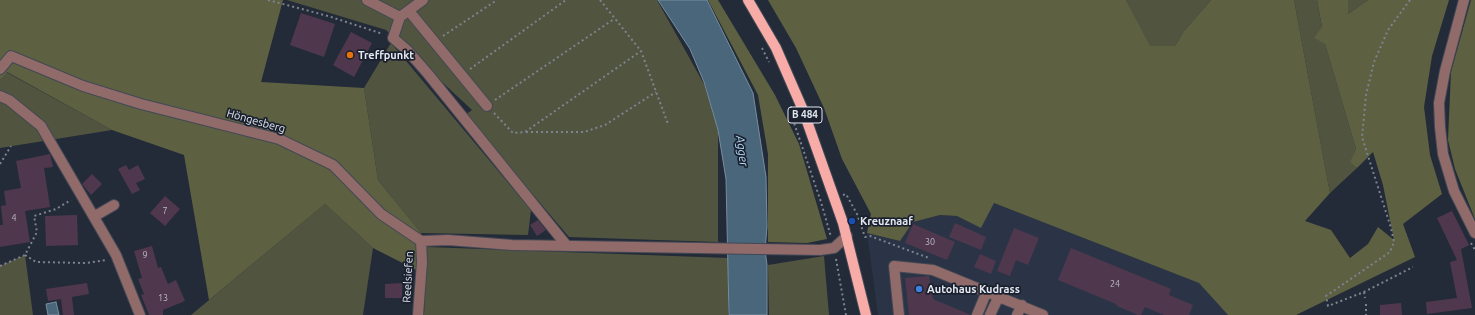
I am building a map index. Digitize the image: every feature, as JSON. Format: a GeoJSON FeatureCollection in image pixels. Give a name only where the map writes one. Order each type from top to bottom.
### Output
{"type":"FeatureCollection","features":[{"type":"Feature","properties":{"kind":"main road","name":"B 484"},"geometry":{"type":"LineString","coordinates":[[748,0],[776,48],[803,110],[835,197],[847,236],[866,315]]}},
{"type":"Feature","properties":{"kind":"street"},"geometry":{"type":"LineString","coordinates":[[367,0],[400,17]]}},
{"type":"Feature","properties":{"kind":"street"},"geometry":{"type":"LineString","coordinates":[[423,0],[400,17],[393,38],[408,50],[567,246]]}},
{"type":"Feature","properties":{"kind":"street"},"geometry":{"type":"LineString","coordinates":[[1464,0],[1445,71],[1439,103],[1444,154],[1454,191],[1475,233]]}},
{"type":"Feature","properties":{"kind":"street"},"geometry":{"type":"LineString","coordinates":[[409,10],[487,106]]}},
{"type":"Feature","properties":{"kind":"street","name":"Höngesberg"},"geometry":{"type":"LineString","coordinates":[[0,69],[11,56],[83,86],[141,104],[279,139],[334,166],[381,214],[421,241]]}},
{"type":"Feature","properties":{"kind":"street"},"geometry":{"type":"LineString","coordinates":[[0,96],[9,100],[40,126],[95,216],[116,255],[140,315]]}},
{"type":"Feature","properties":{"kind":"street"},"geometry":{"type":"LineString","coordinates":[[95,216],[114,205]]}},
{"type":"Feature","properties":{"kind":"street"},"geometry":{"type":"LineString","coordinates":[[421,241],[448,240],[512,245],[807,250],[834,248],[847,236]]}},
{"type":"Feature","properties":{"kind":"street","name":"Reelsiefen"},"geometry":{"type":"LineString","coordinates":[[418,315],[422,262],[421,241]]}},
{"type":"Feature","properties":{"kind":"street"},"geometry":{"type":"LineString","coordinates":[[899,315],[894,266],[933,270],[1044,315]]}},
{"type":"Feature","properties":{"kind":"street"},"geometry":{"type":"LineString","coordinates":[[977,315],[987,291]]}},
{"type":"Feature","properties":{"kind":"street"},"geometry":{"type":"LineString","coordinates":[[990,315],[999,296]]}},
{"type":"Feature","properties":{"kind":"street"},"geometry":{"type":"LineString","coordinates":[[1018,315],[1022,306]]}},
{"type":"Feature","properties":{"kind":"path"},"geometry":{"type":"LineString","coordinates":[[268,0],[328,16],[393,38]]}},
{"type":"Feature","properties":{"kind":"path"},"geometry":{"type":"LineString","coordinates":[[434,42],[497,0]]}},
{"type":"Feature","properties":{"kind":"path"},"geometry":{"type":"LineString","coordinates":[[462,75],[566,0]]}},
{"type":"Feature","properties":{"kind":"path"},"geometry":{"type":"LineString","coordinates":[[600,0],[641,51],[668,124]]}},
{"type":"Feature","properties":{"kind":"path"},"geometry":{"type":"LineString","coordinates":[[1410,0],[1388,30],[1374,62],[1366,95],[1362,137],[1369,163],[1391,228],[1394,242],[1390,252],[1326,296],[1328,306],[1364,292],[1413,267]]}},
{"type":"Feature","properties":{"kind":"path"},"geometry":{"type":"LineString","coordinates":[[614,19],[487,106],[513,133],[584,132],[605,125],[656,92]]}},
{"type":"Feature","properties":{"kind":"path"},"geometry":{"type":"LineString","coordinates":[[759,42],[772,68]]}},
{"type":"Feature","properties":{"kind":"path"},"geometry":{"type":"LineString","coordinates":[[525,132],[641,51]]}},
{"type":"Feature","properties":{"kind":"path"},"geometry":{"type":"LineString","coordinates":[[791,112],[821,202],[834,248],[846,315]]}},
{"type":"Feature","properties":{"kind":"path"},"geometry":{"type":"LineString","coordinates":[[0,164],[11,146]]}},
{"type":"Feature","properties":{"kind":"path"},"geometry":{"type":"LineString","coordinates":[[0,266],[25,255],[37,232],[34,216],[56,209],[81,194]]}},
{"type":"Feature","properties":{"kind":"path"},"geometry":{"type":"LineString","coordinates":[[835,197],[846,194],[857,214],[865,237]]}},
{"type":"Feature","properties":{"kind":"path"},"geometry":{"type":"LineString","coordinates":[[25,255],[36,262],[86,263],[105,261],[116,255]]}},
{"type":"Feature","properties":{"kind":"path"},"geometry":{"type":"LineString","coordinates":[[1364,292],[1364,298]]}},
{"type":"Feature","properties":{"kind":"path"},"geometry":{"type":"LineString","coordinates":[[1366,304],[1366,315]]}},
{"type":"Feature","properties":{"kind":"shaded area"},"geometry":{"type":"Polygon","coordinates":[[[994,203],[1199,283],[1228,315],[878,315],[867,233],[900,241],[913,222],[940,215],[957,216],[981,228],[994,203]]]}},
{"type":"Feature","properties":{"kind":"green space"},"geometry":{"type":"Polygon","coordinates":[[[0,0],[283,0],[261,82],[364,88],[378,180],[421,233],[427,247],[426,275],[373,248],[325,204],[209,300],[184,155],[112,130],[7,72],[0,80],[0,0]]]}},
{"type":"Feature","properties":{"kind":"green space"},"geometry":{"type":"Polygon","coordinates":[[[287,0],[657,0],[704,84],[718,131],[718,242],[569,237],[465,115],[472,110],[386,30],[287,0]]]}},
{"type":"Feature","properties":{"kind":"green space"},"geometry":{"type":"Polygon","coordinates":[[[708,0],[718,0],[775,95],[799,144],[827,239],[807,243],[768,242],[768,154],[758,95],[708,0]]]}},
{"type":"Feature","properties":{"kind":"green space"},"geometry":{"type":"Polygon","coordinates":[[[768,0],[1126,0],[1150,46],[1175,46],[1184,31],[1211,0],[1294,0],[1330,193],[1305,221],[1331,230],[1350,258],[1368,244],[1378,227],[1394,240],[1383,185],[1373,152],[1357,168],[1350,162],[1356,149],[1325,44],[1314,38],[1322,27],[1317,0],[1348,0],[1348,14],[1368,0],[1449,0],[1432,56],[1424,107],[1430,155],[1442,194],[1403,224],[1415,257],[1296,315],[1228,315],[1199,283],[994,203],[981,228],[957,216],[940,215],[913,222],[900,241],[867,233],[871,214],[842,159],[824,108],[796,48],[768,0]]]}},
{"type":"Feature","properties":{"kind":"green space"},"geometry":{"type":"Polygon","coordinates":[[[1126,0],[1211,0],[1184,31],[1175,46],[1149,46],[1126,0]]]}},
{"type":"Feature","properties":{"kind":"green space"},"geometry":{"type":"Polygon","coordinates":[[[1294,0],[1317,0],[1325,44],[1356,149],[1351,162],[1357,168],[1330,193],[1294,0]]]}},
{"type":"Feature","properties":{"kind":"green space"},"geometry":{"type":"Polygon","coordinates":[[[1348,0],[1368,0],[1348,14],[1348,0]]]}},
{"type":"Feature","properties":{"kind":"green space"},"geometry":{"type":"Polygon","coordinates":[[[1471,0],[1475,0],[1475,219],[1455,169],[1448,140],[1451,72],[1471,0]]]}},
{"type":"Feature","properties":{"kind":"green space"},"geometry":{"type":"Polygon","coordinates":[[[391,43],[531,210],[528,235],[421,233],[378,180],[364,88],[391,43]]]}},
{"type":"Feature","properties":{"kind":"green space"},"geometry":{"type":"Polygon","coordinates":[[[6,72],[112,130],[0,148],[0,80],[6,72]]]}},
{"type":"Feature","properties":{"kind":"green space"},"geometry":{"type":"Polygon","coordinates":[[[325,204],[373,248],[363,315],[191,315],[325,204]]]}},
{"type":"Feature","properties":{"kind":"green space"},"geometry":{"type":"Polygon","coordinates":[[[427,247],[728,258],[728,315],[424,315],[427,247]]]}},
{"type":"Feature","properties":{"kind":"green space"},"geometry":{"type":"Polygon","coordinates":[[[25,255],[33,315],[0,315],[0,266],[25,255]]]}},
{"type":"Feature","properties":{"kind":"green space"},"geometry":{"type":"Polygon","coordinates":[[[824,256],[829,315],[769,315],[768,265],[824,256]]]}},
{"type":"Feature","properties":{"kind":"water","name":"Agger"},"geometry":{"type":"Polygon","coordinates":[[[658,0],[707,0],[753,93],[766,177],[767,227],[765,250],[767,265],[767,315],[729,315],[726,179],[718,130],[704,82],[690,49],[658,0]]]}},
{"type":"Feature","properties":{"kind":"water"},"geometry":{"type":"Polygon","coordinates":[[[56,302],[59,315],[48,315],[46,304],[56,302]]]}},
{"type":"Feature","properties":{"kind":"building"},"geometry":{"type":"Polygon","coordinates":[[[301,13],[335,24],[324,57],[290,45],[301,13]]]}},
{"type":"Feature","properties":{"kind":"building"},"geometry":{"type":"Polygon","coordinates":[[[351,32],[372,43],[354,77],[333,65],[351,32]]]}},
{"type":"Feature","properties":{"kind":"building"},"geometry":{"type":"Polygon","coordinates":[[[50,154],[53,167],[44,168],[50,207],[25,211],[30,242],[0,247],[0,225],[3,225],[1,206],[6,205],[4,191],[21,188],[16,161],[50,154]]]}},
{"type":"Feature","properties":{"kind":"building"},"geometry":{"type":"Polygon","coordinates":[[[126,165],[129,170],[138,165],[145,179],[136,183],[140,190],[132,194],[118,169],[126,165]]]}},
{"type":"Feature","properties":{"kind":"building"},"geometry":{"type":"Polygon","coordinates":[[[92,174],[102,184],[91,195],[82,184],[92,174]]]}},
{"type":"Feature","properties":{"kind":"building"},"geometry":{"type":"Polygon","coordinates":[[[165,196],[180,209],[165,226],[150,213],[165,196]]]}},
{"type":"Feature","properties":{"kind":"building"},"geometry":{"type":"Polygon","coordinates":[[[1452,211],[1469,245],[1461,249],[1472,308],[1427,314],[1426,302],[1457,298],[1450,262],[1457,260],[1437,218],[1452,211]]]}},
{"type":"Feature","properties":{"kind":"building"},"geometry":{"type":"Polygon","coordinates":[[[77,215],[78,245],[46,246],[45,216],[77,215]]]}},
{"type":"Feature","properties":{"kind":"building"},"geometry":{"type":"Polygon","coordinates":[[[538,220],[546,230],[537,236],[530,225],[538,220]]]}},
{"type":"Feature","properties":{"kind":"building"},"geometry":{"type":"Polygon","coordinates":[[[955,223],[986,237],[981,250],[949,237],[955,223]]]}},
{"type":"Feature","properties":{"kind":"building"},"geometry":{"type":"Polygon","coordinates":[[[913,224],[955,242],[947,260],[905,243],[913,224]]]}},
{"type":"Feature","properties":{"kind":"building"},"geometry":{"type":"Polygon","coordinates":[[[1014,228],[1039,238],[1028,265],[1016,260],[1010,276],[997,271],[1014,228]]]}},
{"type":"Feature","properties":{"kind":"building"},"geometry":{"type":"Polygon","coordinates":[[[152,246],[158,268],[161,267],[168,284],[176,280],[185,301],[163,310],[163,315],[149,315],[141,295],[144,294],[138,279],[142,278],[134,251],[152,246]]]}},
{"type":"Feature","properties":{"kind":"building"},"geometry":{"type":"Polygon","coordinates":[[[1071,248],[1171,289],[1169,295],[1193,305],[1189,315],[1164,315],[1145,307],[1141,315],[1138,315],[1117,306],[1116,304],[1058,280],[1071,248]]]}},
{"type":"Feature","properties":{"kind":"building"},"geometry":{"type":"Polygon","coordinates":[[[980,254],[996,261],[991,274],[974,267],[980,254]]]}},
{"type":"Feature","properties":{"kind":"building","name":"Autohaus Kudrass"},"geometry":{"type":"Polygon","coordinates":[[[929,276],[933,299],[971,315],[909,315],[905,278],[929,276]]]}},
{"type":"Feature","properties":{"kind":"building"},"geometry":{"type":"Polygon","coordinates":[[[87,283],[89,294],[72,297],[74,315],[63,315],[61,299],[48,301],[46,289],[87,283]]]}},
{"type":"Feature","properties":{"kind":"building"},"geometry":{"type":"Polygon","coordinates":[[[402,283],[402,298],[385,298],[385,284],[402,283]]]}},
{"type":"Feature","properties":{"kind":"building"},"geometry":{"type":"Polygon","coordinates":[[[1401,303],[1402,315],[1380,315],[1380,305],[1401,303]]]}},
{"type":"Feature","properties":{"kind":"place","name":"Treffpunkt"},"geometry":{"type":"Point","coordinates":[350,55]}},
{"type":"Feature","properties":{"kind":"place","name":"Kreuznaaf"},"geometry":{"type":"Point","coordinates":[852,221]}},
{"type":"Feature","properties":{"kind":"place","name":"Autohaus Kudrass"},"geometry":{"type":"Point","coordinates":[919,289]}}]}
